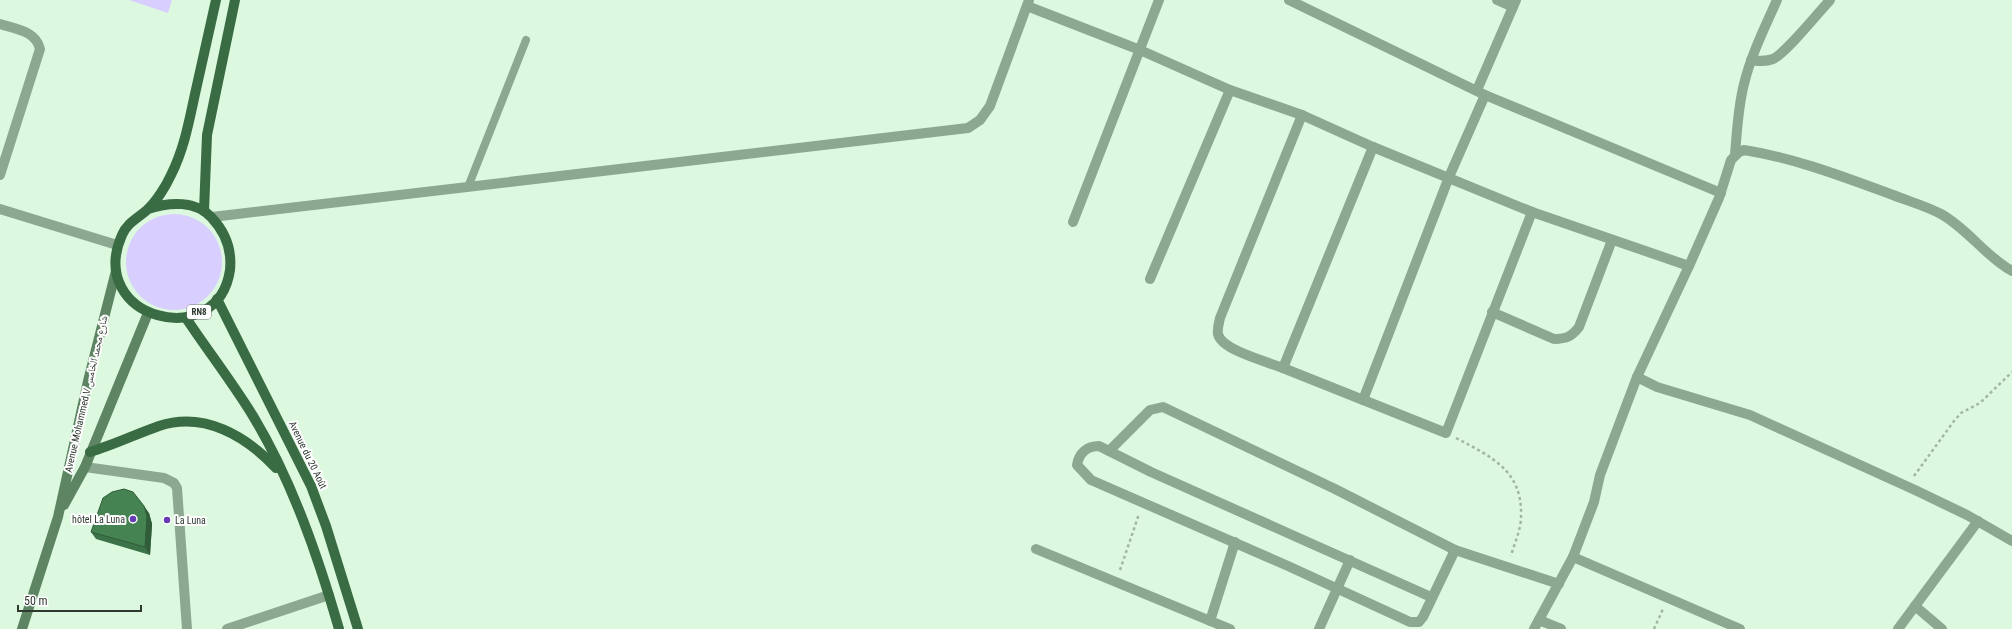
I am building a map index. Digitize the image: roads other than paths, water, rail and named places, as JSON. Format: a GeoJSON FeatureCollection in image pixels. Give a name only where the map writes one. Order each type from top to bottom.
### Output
{"type":"FeatureCollection","features":[{"type":"Feature","properties":{"kind":"main road","name":"RN8"},"geometry":{"type":"LineString","coordinates":[[148,209],[170,176],[182,150],[216,0]]}},
{"type":"Feature","properties":{"kind":"main road"},"geometry":{"type":"LineString","coordinates":[[208,214],[207,135],[235,0]]}},
{"type":"Feature","properties":{"kind":"main road","name":"RN8"},"geometry":{"type":"LineString","coordinates":[[176,203],[190,205],[208,214],[226,235],[231,257],[228,280],[217,299],[208,307],[186,318],[167,318],[148,313],[133,302],[126,293],[116,271],[117,246],[124,231],[134,218],[148,209],[161,204],[176,203]]}},
{"type":"Feature","properties":{"kind":"main road","name":"Avenue Mohammed V شارع محمد الخامس"},"geometry":{"type":"LineString","coordinates":[[22,629],[58,517],[88,381],[116,271]]}},
{"type":"Feature","properties":{"kind":"main road","name":"Avenue du 20 Août"},"geometry":{"type":"LineString","coordinates":[[217,299],[311,486],[326,526],[358,629]]}},
{"type":"Feature","properties":{"kind":"main road","name":"Avenue Mohammed V شارع محمد الخامس"},"geometry":{"type":"LineString","coordinates":[[58,517],[84,467],[148,313]]}},
{"type":"Feature","properties":{"kind":"main road","name":"RN8"},"geometry":{"type":"LineString","coordinates":[[186,318],[253,416],[285,478],[301,514],[339,629]]}},
{"type":"Feature","properties":{"kind":"main road"},"geometry":{"type":"LineString","coordinates":[[90,452],[126,440],[160,426],[188,421],[208,424],[225,429],[261,452],[285,478]]}},
{"type":"Feature","properties":{"kind":"street"},"geometry":{"type":"LineString","coordinates":[[1073,222],[1159,0]]}},
{"type":"Feature","properties":{"kind":"street"},"geometry":{"type":"LineString","coordinates":[[1289,0],[1481,92],[1721,193]]}},
{"type":"Feature","properties":{"kind":"street"},"geometry":{"type":"LineString","coordinates":[[1363,400],[1409,286],[1514,4],[1497,0]]}},
{"type":"Feature","properties":{"kind":"street"},"geometry":{"type":"LineString","coordinates":[[1735,155],[1740,104],[1751,60],[1777,0]]}},
{"type":"Feature","properties":{"kind":"street"},"geometry":{"type":"LineString","coordinates":[[1751,60],[1762,62],[1774,58],[1801,33],[1830,0]]}},
{"type":"Feature","properties":{"kind":"street"},"geometry":{"type":"LineString","coordinates":[[208,214],[468,187],[968,128],[980,120],[990,106],[1028,3],[1230,90],[1302,115],[1373,147],[1532,212],[1689,266]]}},
{"type":"Feature","properties":{"kind":"street"},"geometry":{"type":"LineString","coordinates":[[0,24],[32,35],[38,41],[40,49],[0,175]]}},
{"type":"Feature","properties":{"kind":"street"},"geometry":{"type":"LineString","coordinates":[[1150,279],[1230,90]]}},
{"type":"Feature","properties":{"kind":"street"},"geometry":{"type":"LineString","coordinates":[[1302,115],[1220,318],[1217,333],[1222,342],[1236,350],[1446,433],[1532,212]]}},
{"type":"Feature","properties":{"kind":"street"},"geometry":{"type":"LineString","coordinates":[[1283,368],[1373,147]]}},
{"type":"Feature","properties":{"kind":"street"},"geometry":{"type":"LineString","coordinates":[[1560,629],[1536,625],[1573,557],[1594,502],[1600,475],[1638,377],[1721,193],[1731,160],[1735,155],[1744,150],[1779,156],[1864,184],[1940,213],[1958,224],[1989,254],[2012,271]]}},
{"type":"Feature","properties":{"kind":"street"},"geometry":{"type":"LineString","coordinates":[[0,209],[117,246]]}},
{"type":"Feature","properties":{"kind":"street"},"geometry":{"type":"LineString","coordinates":[[1492,312],[1554,339],[1565,339],[1572,335],[1580,327],[1612,240]]}},
{"type":"Feature","properties":{"kind":"street"},"geometry":{"type":"LineString","coordinates":[[1638,377],[1657,387],[1750,416],[1907,486],[1978,521],[2012,541]]}},
{"type":"Feature","properties":{"kind":"street"},"geometry":{"type":"LineString","coordinates":[[1109,451],[1150,410],[1163,407],[1336,489],[1455,550],[1508,566],[1559,584]]}},
{"type":"Feature","properties":{"kind":"street"},"geometry":{"type":"LineString","coordinates":[[1431,597],[1151,472],[1099,446],[1091,446],[1080,454],[1077,465],[1091,480],[1235,542],[1415,623],[1423,617],[1431,597],[1455,550]]}},
{"type":"Feature","properties":{"kind":"street"},"geometry":{"type":"LineString","coordinates":[[84,467],[164,478],[174,483],[177,488],[186,629]]}},
{"type":"Feature","properties":{"kind":"street"},"geometry":{"type":"LineString","coordinates":[[1898,629],[1978,521]]}},
{"type":"Feature","properties":{"kind":"street"},"geometry":{"type":"LineString","coordinates":[[1210,621],[1235,542]]}},
{"type":"Feature","properties":{"kind":"street"},"geometry":{"type":"LineString","coordinates":[[1036,549],[1230,629]]}},
{"type":"Feature","properties":{"kind":"street"},"geometry":{"type":"LineString","coordinates":[[1573,557],[1740,629]]}},
{"type":"Feature","properties":{"kind":"street"},"geometry":{"type":"LineString","coordinates":[[1319,629],[1350,560]]}},
{"type":"Feature","properties":{"kind":"street"},"geometry":{"type":"LineString","coordinates":[[227,629],[329,595]]}},
{"type":"Feature","properties":{"kind":"street"},"geometry":{"type":"LineString","coordinates":[[1915,606],[1942,629]]}},
{"type":"Feature","properties":{"kind":"lane"},"geometry":{"type":"LineString","coordinates":[[468,187],[526,40]]}},
{"type":"Feature","properties":{"kind":"place","name":"hôtel La Luna"},"geometry":{"type":"Point","coordinates":[133,519]}},
{"type":"Feature","properties":{"kind":"place","name":"La Luna"},"geometry":{"type":"Point","coordinates":[167,520]}}]}
